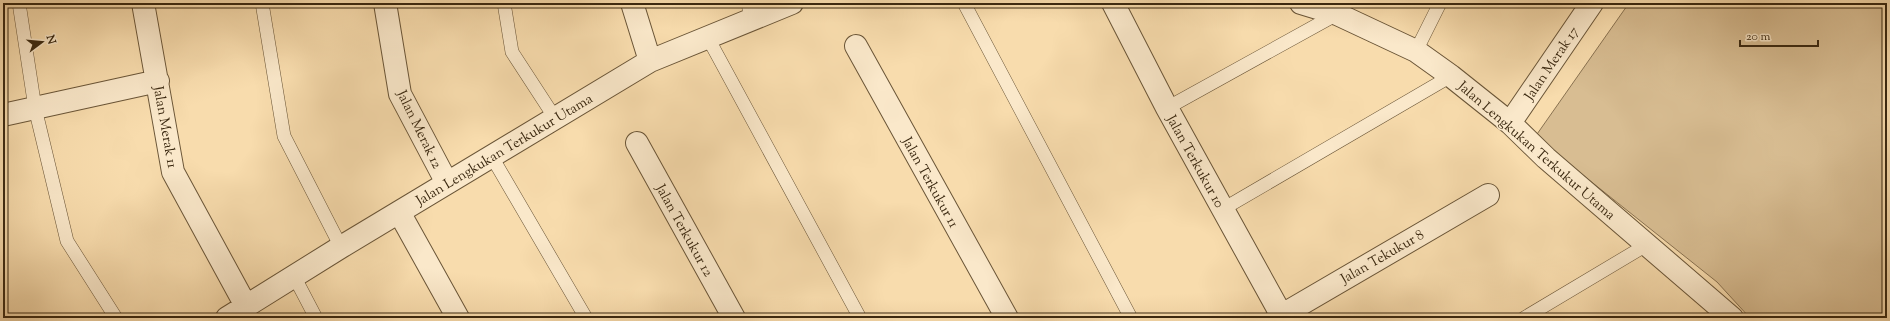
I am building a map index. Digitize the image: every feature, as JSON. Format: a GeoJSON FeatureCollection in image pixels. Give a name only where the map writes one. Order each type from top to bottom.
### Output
{"type":"FeatureCollection","features":[{"type":"Feature","properties":{"kind":"street","name":"Jalan Merak 11"},"geometry":{"type":"LineString","coordinates":[[143,3],[173,172],[246,306]]}},
{"type":"Feature","properties":{"kind":"street","name":"Jalan Merak 12"},"geometry":{"type":"LineString","coordinates":[[385,3],[400,94],[447,183]]}},
{"type":"Feature","properties":{"kind":"street"},"geometry":{"type":"LineString","coordinates":[[632,3],[650,61]]}},
{"type":"Feature","properties":{"kind":"street","name":"Jalan Lengkukan Terkukur Utama"},"geometry":{"type":"LineString","coordinates":[[227,318],[341,247],[650,61],[708,38],[749,11],[792,3]]}},
{"type":"Feature","properties":{"kind":"street","name":"Jalan Terkukur 10"},"geometry":{"type":"LineString","coordinates":[[1113,3],[1166,108],[1223,209],[1280,317]]}},
{"type":"Feature","properties":{"kind":"street","name":"Jalan Merak 17"},"geometry":{"type":"LineString","coordinates":[[1510,123],[1592,3]]}},
{"type":"Feature","properties":{"kind":"street","name":"Jalan Lengkukan Terkukur Utama"},"geometry":{"type":"LineString","coordinates":[[1310,4],[1337,14],[1416,51],[1451,76],[1510,123],[1546,158],[1648,244],[1732,318]]}},
{"type":"Feature","properties":{"kind":"street","name":"Jalan Terkukur 11"},"geometry":{"type":"LineString","coordinates":[[856,46],[1007,318]]}},
{"type":"Feature","properties":{"kind":"street"},"geometry":{"type":"LineString","coordinates":[[3,115],[158,81]]}},
{"type":"Feature","properties":{"kind":"street","name":"Jalan Terkukur 12"},"geometry":{"type":"LineString","coordinates":[[637,143],[734,318]]}},
{"type":"Feature","properties":{"kind":"street","name":"Jalan Tekukur 8"},"geometry":{"type":"LineString","coordinates":[[1280,317],[1488,195]]}},
{"type":"Feature","properties":{"kind":"street"},"geometry":{"type":"LineString","coordinates":[[399,212],[458,318]]}},
{"type":"Feature","properties":{"kind":"lane"},"geometry":{"type":"LineString","coordinates":[[19,3],[35,108],[67,241],[116,318]]}},
{"type":"Feature","properties":{"kind":"lane"},"geometry":{"type":"LineString","coordinates":[[262,3],[284,136],[341,247]]}},
{"type":"Feature","properties":{"kind":"lane"},"geometry":{"type":"LineString","coordinates":[[504,3],[512,52],[555,118]]}},
{"type":"Feature","properties":{"kind":"lane"},"geometry":{"type":"LineString","coordinates":[[964,3],[1132,318]]}},
{"type":"Feature","properties":{"kind":"lane"},"geometry":{"type":"LineString","coordinates":[[1416,51],[1440,3]]}},
{"type":"Feature","properties":{"kind":"lane"},"geometry":{"type":"LineString","coordinates":[[1166,108],[1337,14]]}},
{"type":"Feature","properties":{"kind":"lane"},"geometry":{"type":"LineString","coordinates":[[708,38],[860,318]]}},
{"type":"Feature","properties":{"kind":"lane"},"geometry":{"type":"LineString","coordinates":[[1223,209],[1451,76]]}},
{"type":"Feature","properties":{"kind":"lane"},"geometry":{"type":"LineString","coordinates":[[492,156],[586,318]]}},
{"type":"Feature","properties":{"kind":"lane"},"geometry":{"type":"LineString","coordinates":[[1524,318],[1648,244]]}},
{"type":"Feature","properties":{"kind":"lane"},"geometry":{"type":"LineString","coordinates":[[294,276],[316,318]]}},
{"type":"Feature","properties":{"kind":"shaded area"},"geometry":{"type":"Polygon","coordinates":[[[1629,3],[1887,3],[1887,318],[1750,318],[1717,282],[1535,137],[1629,3]]]}}]}
